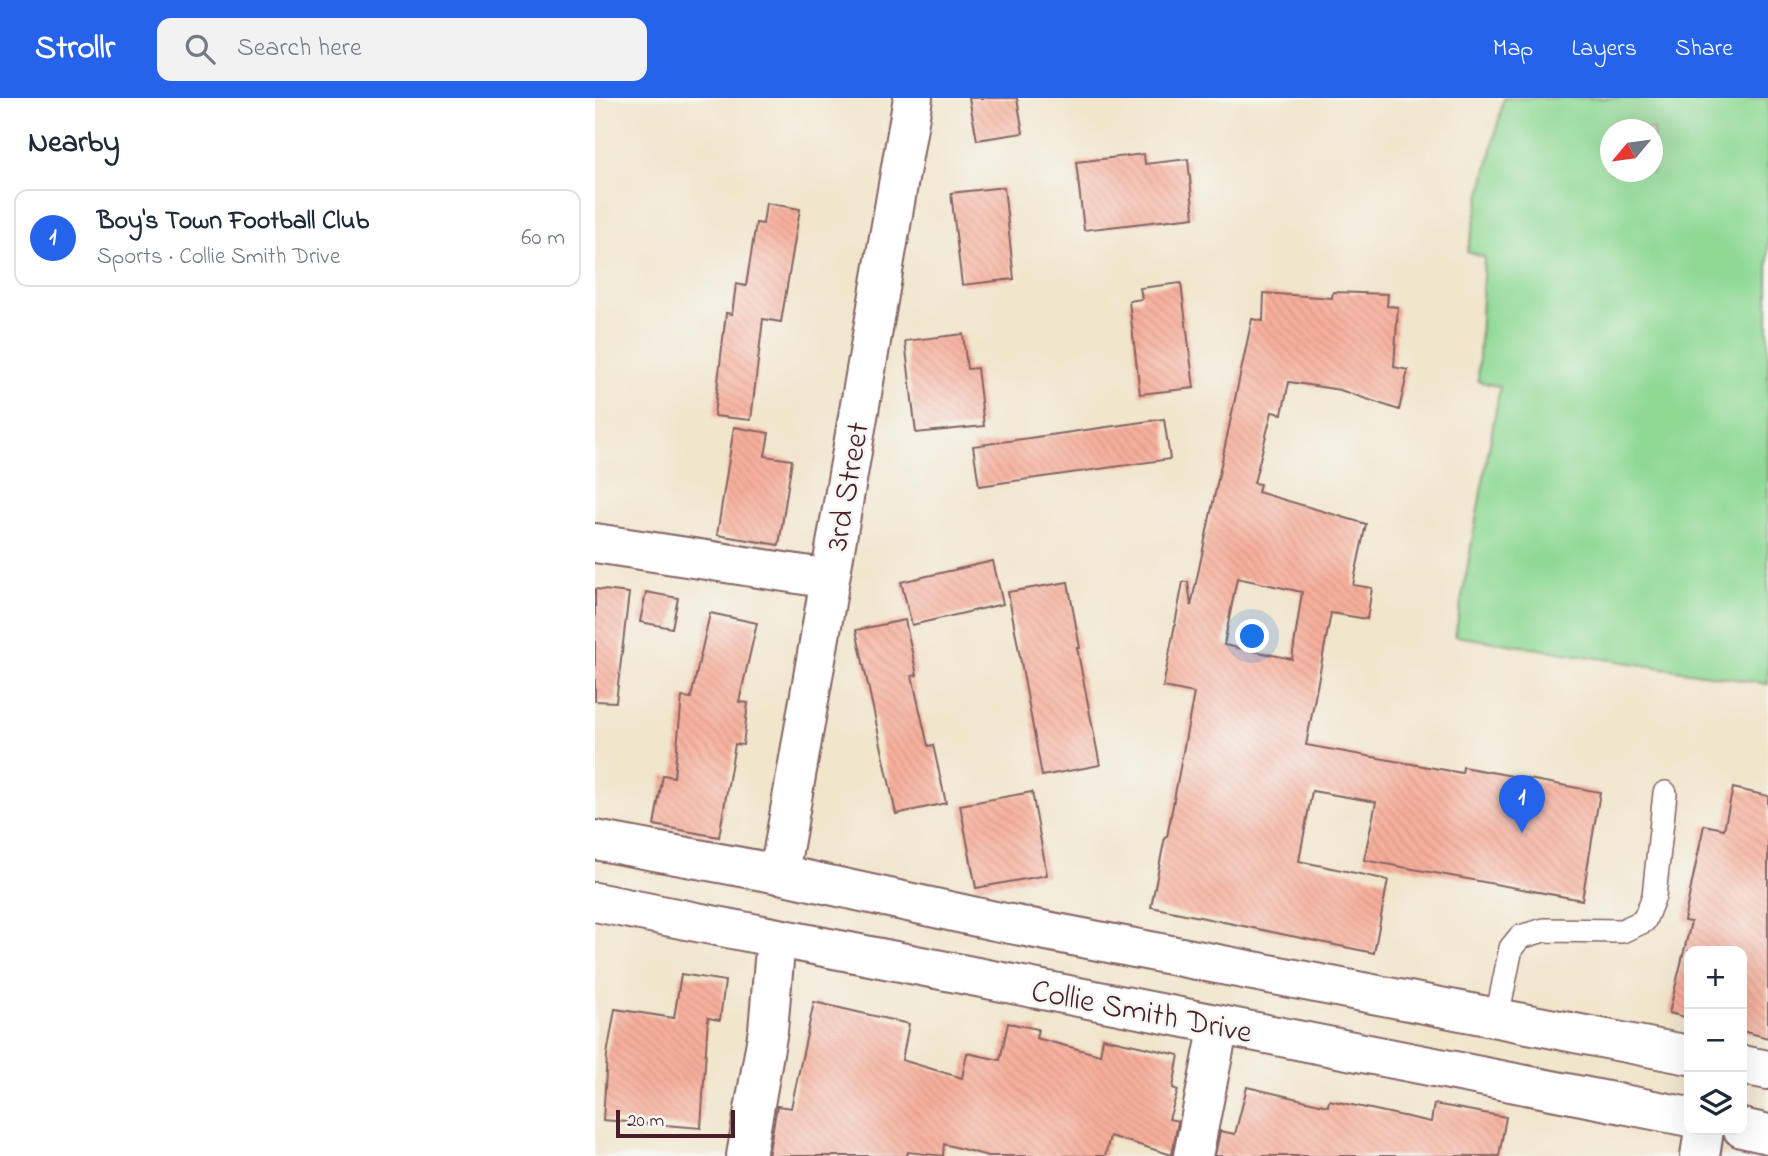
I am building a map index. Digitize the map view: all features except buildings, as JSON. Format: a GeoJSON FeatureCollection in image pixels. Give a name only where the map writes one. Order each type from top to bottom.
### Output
{"type":"FeatureCollection","features":[{"type":"Feature","properties":{"kind":"street","name":"3rd Street"},"geometry":{"type":"LineString","coordinates":[[779,874],[913,98]]}},
{"type":"Feature","properties":{"kind":"street"},"geometry":{"type":"LineString","coordinates":[[595,543],[830,579]]}},
{"type":"Feature","properties":{"kind":"street","name":"Collie Smith Drive"},"geometry":{"type":"LineString","coordinates":[[595,841],[779,874],[995,921],[1684,1054]]}},
{"type":"Feature","properties":{"kind":"street","name":"Collie Smith Drive"},"geometry":{"type":"LineString","coordinates":[[595,902],[1684,1117]]}},
{"type":"Feature","properties":{"kind":"street"},"geometry":{"type":"LineString","coordinates":[[746,1156],[768,1030],[776,937]]}},
{"type":"Feature","properties":{"kind":"street"},"geometry":{"type":"LineString","coordinates":[[1193,1156],[1219,1025]]}},
{"type":"Feature","properties":{"kind":"street"},"geometry":{"type":"LineString","coordinates":[[1747,1066],[1768,1070]]}},
{"type":"Feature","properties":{"kind":"street"},"geometry":{"type":"LineString","coordinates":[[1747,1129],[1768,1133]]}},
{"type":"Feature","properties":{"kind":"street"},"geometry":{"type":"LineString","coordinates":[[1700,1156],[1703,1135]]}},
{"type":"Feature","properties":{"kind":"lane"},"geometry":{"type":"LineString","coordinates":[[1497,1017],[1511,948],[1520,937],[1544,930],[1622,931],[1644,921],[1654,896],[1665,793]]}},
{"type":"Feature","properties":{"kind":"green space"},"geometry":{"type":"Polygon","coordinates":[[[1504,98],[1768,98],[1768,684],[1455,636],[1500,387],[1478,381],[1484,257],[1467,252],[1504,98]]]}},
{"type":"Feature","properties":{"kind":"place","name":"Boy's Town Football Club"},"geometry":{"type":"Point","coordinates":[1522,833]}}]}
